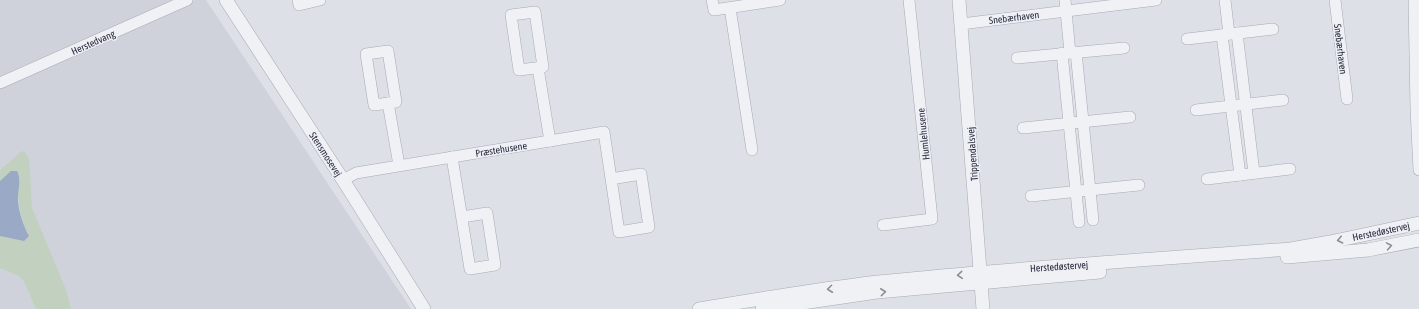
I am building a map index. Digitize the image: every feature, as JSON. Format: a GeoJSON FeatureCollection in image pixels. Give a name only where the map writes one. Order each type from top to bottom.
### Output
{"type":"FeatureCollection","features":[{"type":"Feature","properties":{"kind":"street","name":"Herstedvang"},"geometry":{"type":"LineString","coordinates":[[0,83],[187,0]]}},
{"type":"Feature","properties":{"kind":"street","name":"Stensmosevej"},"geometry":{"type":"LineString","coordinates":[[226,0],[343,180],[424,309]]}},
{"type":"Feature","properties":{"kind":"street"},"geometry":{"type":"LineString","coordinates":[[298,0],[299,5],[320,0]]}},
{"type":"Feature","properties":{"kind":"street"},"geometry":{"type":"LineString","coordinates":[[712,0],[714,10],[780,0]]}},
{"type":"Feature","properties":{"kind":"street","name":"Humlehusene"},"geometry":{"type":"LineString","coordinates":[[883,225],[932,219],[909,0]]}},
{"type":"Feature","properties":{"kind":"street","name":"Trippendalsvej"},"geometry":{"type":"LineString","coordinates":[[959,0],[984,309]]}},
{"type":"Feature","properties":{"kind":"street","name":"Snebærhaven"},"geometry":{"type":"LineString","coordinates":[[961,24],[1065,6],[1156,0]]}},
{"type":"Feature","properties":{"kind":"street"},"geometry":{"type":"LineString","coordinates":[[1225,0],[1229,34],[1231,106],[1240,175]]}},
{"type":"Feature","properties":{"kind":"street","name":"Snebærhaven"},"geometry":{"type":"LineString","coordinates":[[1335,0],[1347,99]]}},
{"type":"Feature","properties":{"kind":"street"},"geometry":{"type":"LineString","coordinates":[[1414,0],[1416,109],[1419,170]]}},
{"type":"Feature","properties":{"kind":"street"},"geometry":{"type":"LineString","coordinates":[[1065,6],[1069,53],[1069,123],[1079,222]]}},
{"type":"Feature","properties":{"kind":"street"},"geometry":{"type":"LineString","coordinates":[[730,8],[752,150]]}},
{"type":"Feature","properties":{"kind":"street"},"geometry":{"type":"LineString","coordinates":[[535,12],[543,67],[538,68],[519,70],[511,15],[535,12]]}},
{"type":"Feature","properties":{"kind":"street"},"geometry":{"type":"LineString","coordinates":[[1187,39],[1273,29]]}},
{"type":"Feature","properties":{"kind":"street"},"geometry":{"type":"LineString","coordinates":[[1229,34],[1246,104],[1254,173]]}},
{"type":"Feature","properties":{"kind":"street"},"geometry":{"type":"LineString","coordinates":[[1017,58],[1124,48]]}},
{"type":"Feature","properties":{"kind":"street"},"geometry":{"type":"LineString","coordinates":[[388,51],[396,102],[388,103],[374,106],[366,54],[388,51]]}},
{"type":"Feature","properties":{"kind":"street"},"geometry":{"type":"LineString","coordinates":[[1069,53],[1083,122],[1092,220]]}},
{"type":"Feature","properties":{"kind":"street"},"geometry":{"type":"LineString","coordinates":[[538,68],[550,141]]}},
{"type":"Feature","properties":{"kind":"street"},"geometry":{"type":"LineString","coordinates":[[1196,110],[1283,100]]}},
{"type":"Feature","properties":{"kind":"street"},"geometry":{"type":"LineString","coordinates":[[388,103],[398,165]]}},
{"type":"Feature","properties":{"kind":"street"},"geometry":{"type":"LineString","coordinates":[[1023,128],[1130,117]]}},
{"type":"Feature","properties":{"kind":"street","name":"Præstehusene"},"geometry":{"type":"LineString","coordinates":[[343,180],[356,172],[604,132],[611,179],[619,232],[649,227],[641,174],[611,179]]}},
{"type":"Feature","properties":{"kind":"street"},"geometry":{"type":"LineString","coordinates":[[452,157],[470,269],[495,265],[487,213],[462,217]]}},
{"type":"Feature","properties":{"kind":"street"},"geometry":{"type":"LineString","coordinates":[[1207,179],[1290,169]]}},
{"type":"Feature","properties":{"kind":"street"},"geometry":{"type":"LineString","coordinates":[[1031,196],[1138,185]]}},
{"type":"Feature","properties":{"kind":"street","name":"Herstedøstervej"},"geometry":{"type":"LineString","coordinates":[[762,309],[981,277],[1291,248],[1419,223]]}},
{"type":"Feature","properties":{"kind":"street","name":"Herstedøstervej"},"geometry":{"type":"LineString","coordinates":[[699,309],[862,284],[1326,254],[1368,250],[1419,240]]}},
{"type":"Feature","properties":{"kind":"shaded area"},"geometry":{"type":"Polygon","coordinates":[[[0,0],[206,0],[411,309],[0,309],[0,0]]]}},
{"type":"Feature","properties":{"kind":"green space"},"geometry":{"type":"Polygon","coordinates":[[[24,151],[29,159],[32,208],[66,290],[71,309],[36,309],[24,281],[19,276],[0,268],[0,236],[24,241],[29,236],[20,211],[18,198],[19,186],[7,175],[0,181],[0,170],[24,151]]]}},
{"type":"Feature","properties":{"kind":"water"},"geometry":{"type":"Polygon","coordinates":[[[11,171],[17,171],[18,175],[19,206],[22,220],[29,236],[24,241],[0,236],[0,181],[11,171]]]}}]}
